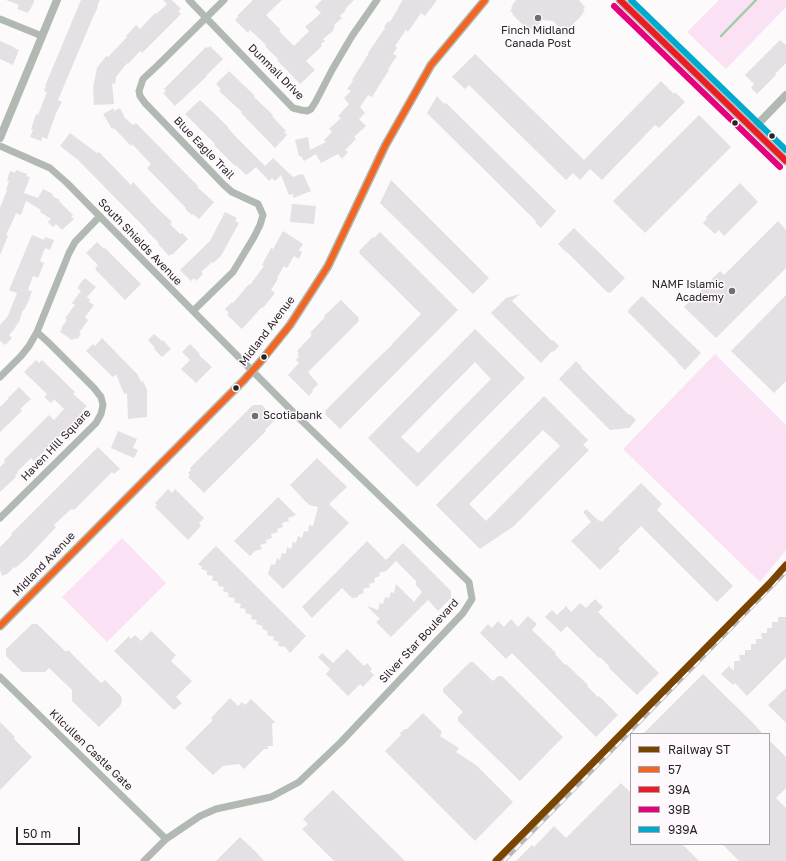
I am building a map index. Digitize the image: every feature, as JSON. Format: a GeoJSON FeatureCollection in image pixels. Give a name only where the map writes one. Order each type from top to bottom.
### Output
{"type":"FeatureCollection","features":[{"type":"Feature","properties":{"kind":"main road","name":"Midland Avenue"},"geometry":{"type":"LineString","coordinates":[[0,626],[252,371],[290,325],[328,266],[385,146],[431,65],[485,0]]}},
{"type":"Feature","properties":{"kind":"main road"},"geometry":{"type":"LineString","coordinates":[[620,0],[786,161]]}},
{"type":"Feature","properties":{"kind":"street"},"geometry":{"type":"LineString","coordinates":[[0,138],[57,0]]}},
{"type":"Feature","properties":{"kind":"street"},"geometry":{"type":"LineString","coordinates":[[189,0],[206,18]]}},
{"type":"Feature","properties":{"kind":"street","name":"Blue Eagle Trail"},"geometry":{"type":"LineString","coordinates":[[193,311],[233,272],[260,226],[263,214],[258,204],[232,192],[224,185],[144,103],[139,91],[143,79],[224,0]]}},
{"type":"Feature","properties":{"kind":"street","name":"Dunmail Drive"},"geometry":{"type":"LineString","coordinates":[[206,18],[293,108],[307,111],[311,109],[352,36],[377,0]]}},
{"type":"Feature","properties":{"kind":"street"},"geometry":{"type":"LineString","coordinates":[[0,19],[42,36]]}},
{"type":"Feature","properties":{"kind":"street"},"geometry":{"type":"LineString","coordinates":[[753,129],[786,95]]}},
{"type":"Feature","properties":{"kind":"street","name":"South Shields Avenue"},"geometry":{"type":"LineString","coordinates":[[0,146],[50,168],[68,183],[252,371]]}},
{"type":"Feature","properties":{"kind":"street"},"geometry":{"type":"LineString","coordinates":[[0,377],[29,346],[37,332],[58,279],[75,242],[100,216]]}},
{"type":"Feature","properties":{"kind":"street","name":"Haven Hill Square"},"geometry":{"type":"LineString","coordinates":[[0,518],[96,424],[101,414],[103,405],[101,397],[94,388],[37,332]]}},
{"type":"Feature","properties":{"kind":"street","name":"Silver Star Boulevard"},"geometry":{"type":"LineString","coordinates":[[144,861],[166,839],[200,816],[222,808],[271,797],[299,782],[341,742],[463,613],[472,599],[469,582],[252,371]]}},
{"type":"Feature","properties":{"kind":"street","name":"Kilcullen Castle Gate"},"geometry":{"type":"LineString","coordinates":[[0,676],[166,839]]}},
{"type":"Feature","properties":{"kind":"shaded area"},"geometry":{"type":"Polygon","coordinates":[[[719,0],[786,0],[786,7],[726,69],[687,32],[719,0]]]}},
{"type":"Feature","properties":{"kind":"shaded area"},"geometry":{"type":"Polygon","coordinates":[[[715,354],[786,425],[786,550],[760,582],[623,449],[715,354]]]}},
{"type":"Feature","properties":{"kind":"shaded area"},"geometry":{"type":"Polygon","coordinates":[[[122,538],[166,583],[107,642],[62,597],[122,538]]]}},
{"type":"Feature","properties":{"kind":"building"},"geometry":{"type":"Polygon","coordinates":[[[6,0],[34,0],[34,2],[28,13],[17,9],[19,5],[6,0]]]}},
{"type":"Feature","properties":{"kind":"building"},"geometry":{"type":"Polygon","coordinates":[[[81,0],[100,0],[58,100],[62,102],[56,113],[47,139],[42,137],[41,141],[30,137],[33,130],[31,129],[36,114],[38,115],[47,92],[44,91],[45,86],[81,0]]]}},
{"type":"Feature","properties":{"kind":"building"},"geometry":{"type":"Polygon","coordinates":[[[163,0],[172,0],[181,9],[178,11],[181,14],[142,53],[140,51],[128,64],[127,63],[116,77],[115,84],[112,83],[114,104],[94,105],[93,88],[97,68],[106,56],[108,57],[127,37],[126,36],[136,25],[140,29],[155,13],[156,14],[167,4],[163,0]]]}},
{"type":"Feature","properties":{"kind":"building"},"geometry":{"type":"Polygon","coordinates":[[[253,0],[282,0],[266,15],[294,46],[309,31],[305,27],[321,13],[315,7],[322,0],[354,0],[340,16],[342,18],[334,25],[334,30],[323,39],[325,41],[321,44],[322,46],[306,61],[315,70],[300,84],[277,60],[278,59],[265,46],[266,45],[250,30],[248,33],[235,20],[253,0]]]}},
{"type":"Feature","properties":{"kind":"building"},"geometry":{"type":"Polygon","coordinates":[[[403,0],[437,0],[425,16],[421,13],[408,32],[406,30],[395,46],[397,48],[393,54],[397,56],[388,69],[389,70],[372,97],[368,95],[360,107],[365,113],[359,119],[366,126],[354,137],[356,139],[345,150],[348,152],[342,159],[338,154],[321,163],[316,154],[304,161],[301,156],[299,156],[295,140],[308,137],[310,150],[326,142],[324,140],[332,132],[329,129],[341,118],[338,116],[349,104],[344,98],[351,91],[347,89],[368,53],[385,28],[384,27],[388,21],[390,22],[403,0]]]}},
{"type":"Feature","properties":{"kind":"building"},"geometry":{"type":"Polygon","coordinates":[[[516,0],[579,0],[585,7],[583,9],[585,11],[567,29],[560,28],[553,21],[543,20],[532,30],[531,28],[526,28],[510,11],[516,0]]]}},
{"type":"Feature","properties":{"kind":"building"},"geometry":{"type":"Polygon","coordinates":[[[780,40],[786,45],[786,63],[757,94],[751,88],[754,84],[745,75],[780,40]]]}},
{"type":"Feature","properties":{"kind":"building"},"geometry":{"type":"Polygon","coordinates":[[[0,41],[19,50],[13,65],[0,59],[0,41]]]}},
{"type":"Feature","properties":{"kind":"building"},"geometry":{"type":"Polygon","coordinates":[[[210,46],[223,59],[175,106],[163,93],[166,91],[164,89],[206,47],[207,48],[210,46]]]}},
{"type":"Feature","properties":{"kind":"building"},"geometry":{"type":"Polygon","coordinates":[[[475,54],[584,160],[661,81],[674,94],[675,92],[685,102],[659,128],[655,125],[602,180],[590,169],[580,180],[573,173],[566,180],[469,85],[465,89],[452,77],[475,54]]]}},
{"type":"Feature","properties":{"kind":"building"},"geometry":{"type":"Polygon","coordinates":[[[229,71],[255,96],[254,97],[273,115],[272,116],[286,131],[284,132],[287,135],[275,148],[241,113],[242,112],[219,91],[221,89],[216,84],[229,71]]]}},
{"type":"Feature","properties":{"kind":"building"},"geometry":{"type":"Polygon","coordinates":[[[437,96],[444,104],[446,103],[556,211],[541,228],[535,222],[536,221],[427,113],[437,96]]]}},
{"type":"Feature","properties":{"kind":"building"},"geometry":{"type":"Polygon","coordinates":[[[200,100],[265,166],[273,158],[293,177],[303,174],[311,191],[293,198],[293,194],[289,195],[281,175],[275,181],[272,178],[269,181],[256,167],[247,175],[236,165],[235,166],[185,114],[200,100]]]}},
{"type":"Feature","properties":{"kind":"building"},"geometry":{"type":"Polygon","coordinates":[[[114,108],[114,111],[120,108],[125,118],[133,125],[136,123],[198,186],[197,187],[214,202],[199,219],[185,209],[186,208],[147,168],[151,164],[132,144],[131,146],[114,128],[112,129],[103,114],[114,108]]]}},
{"type":"Feature","properties":{"kind":"building"},"geometry":{"type":"Polygon","coordinates":[[[699,115],[731,147],[645,233],[613,201],[699,115]]]}},
{"type":"Feature","properties":{"kind":"building"},"geometry":{"type":"Polygon","coordinates":[[[70,133],[97,153],[99,152],[131,185],[133,182],[172,222],[170,224],[180,234],[182,233],[188,239],[172,255],[171,254],[169,256],[147,230],[78,160],[60,146],[70,133]]]}},
{"type":"Feature","properties":{"kind":"building"},"geometry":{"type":"Polygon","coordinates":[[[16,170],[27,174],[26,176],[30,177],[24,193],[38,198],[43,189],[53,194],[52,196],[60,200],[59,201],[73,215],[71,217],[74,219],[62,230],[56,224],[53,227],[48,222],[51,219],[40,212],[41,210],[26,201],[21,215],[16,213],[6,235],[8,236],[0,255],[0,208],[7,190],[9,181],[7,180],[10,171],[15,173],[16,170]]]}},
{"type":"Feature","properties":{"kind":"building"},"geometry":{"type":"Polygon","coordinates":[[[391,180],[489,278],[473,294],[380,203],[391,180]]]}},
{"type":"Feature","properties":{"kind":"building"},"geometry":{"type":"Polygon","coordinates":[[[740,183],[758,202],[724,236],[719,230],[715,234],[703,223],[707,219],[706,217],[740,183]]]}},
{"type":"Feature","properties":{"kind":"building"},"geometry":{"type":"Polygon","coordinates":[[[292,204],[316,206],[314,224],[290,222],[292,204]]]}},
{"type":"Feature","properties":{"kind":"building"},"geometry":{"type":"Polygon","coordinates":[[[225,212],[237,218],[235,221],[239,223],[221,256],[201,272],[203,274],[196,281],[194,278],[191,281],[180,270],[210,241],[225,212]]]}},
{"type":"Feature","properties":{"kind":"building","name":"NAMF Islamic Academy"},"geometry":{"type":"Polygon","coordinates":[[[778,221],[786,230],[786,268],[716,338],[684,307],[720,271],[724,275],[778,221]]]}},
{"type":"Feature","properties":{"kind":"building"},"geometry":{"type":"Polygon","coordinates":[[[574,228],[625,278],[610,293],[607,292],[558,244],[574,228]]]}},
{"type":"Feature","properties":{"kind":"building"},"geometry":{"type":"Polygon","coordinates":[[[283,231],[303,244],[299,250],[302,252],[299,259],[294,256],[287,268],[284,266],[271,290],[275,293],[263,308],[262,307],[242,329],[227,315],[229,313],[225,309],[232,302],[233,303],[249,284],[250,285],[264,266],[262,265],[271,248],[273,249],[283,231]]]}},
{"type":"Feature","properties":{"kind":"building"},"geometry":{"type":"Polygon","coordinates":[[[380,232],[458,310],[340,429],[325,414],[325,411],[421,314],[359,253],[359,251],[373,237],[374,238],[380,232]]]}},
{"type":"Feature","properties":{"kind":"building"},"geometry":{"type":"Polygon","coordinates":[[[32,235],[44,240],[45,237],[54,240],[50,250],[45,248],[40,261],[44,263],[38,278],[33,276],[28,290],[32,291],[29,300],[23,310],[19,322],[9,335],[12,338],[5,345],[0,341],[0,325],[8,316],[17,293],[9,290],[32,235]]]}},
{"type":"Feature","properties":{"kind":"building"},"geometry":{"type":"Polygon","coordinates":[[[97,242],[141,284],[125,300],[95,269],[98,265],[86,253],[97,242]]]}},
{"type":"Feature","properties":{"kind":"building"},"geometry":{"type":"Polygon","coordinates":[[[85,278],[96,287],[87,297],[90,300],[89,302],[94,305],[85,317],[88,320],[79,333],[81,334],[77,339],[74,338],[72,340],[60,332],[67,320],[65,318],[75,305],[72,303],[81,291],[77,288],[85,278]]]}},
{"type":"Feature","properties":{"kind":"building"},"geometry":{"type":"Polygon","coordinates":[[[520,294],[512,301],[552,341],[553,340],[559,346],[541,363],[491,313],[506,298],[520,294]]]}},
{"type":"Feature","properties":{"kind":"building"},"geometry":{"type":"Polygon","coordinates":[[[786,295],[786,381],[774,393],[731,351],[786,295]]]}},
{"type":"Feature","properties":{"kind":"building"},"geometry":{"type":"Polygon","coordinates":[[[642,296],[701,353],[685,370],[628,312],[629,309],[642,296]]]}},
{"type":"Feature","properties":{"kind":"building"},"geometry":{"type":"Polygon","coordinates":[[[341,300],[359,318],[359,321],[308,372],[318,384],[309,396],[288,375],[299,363],[296,360],[299,356],[297,351],[311,336],[312,334],[310,333],[325,317],[324,316],[341,300]]]}},
{"type":"Feature","properties":{"kind":"building"},"geometry":{"type":"Polygon","coordinates":[[[475,329],[525,378],[417,487],[368,438],[475,329]],[[475,362],[401,437],[418,453],[491,379],[475,362]]]}},
{"type":"Feature","properties":{"kind":"building"},"geometry":{"type":"Polygon","coordinates":[[[154,334],[162,341],[163,340],[171,349],[162,357],[148,340],[154,334]]]}},
{"type":"Feature","properties":{"kind":"building"},"geometry":{"type":"Polygon","coordinates":[[[102,338],[138,375],[141,382],[143,381],[147,390],[147,417],[128,419],[127,393],[124,394],[116,374],[113,377],[86,351],[93,344],[95,346],[102,338]]]}},
{"type":"Feature","properties":{"kind":"building"},"geometry":{"type":"Polygon","coordinates":[[[190,344],[212,367],[196,383],[181,369],[190,360],[182,352],[190,344]]]}},
{"type":"Feature","properties":{"kind":"building"},"geometry":{"type":"Polygon","coordinates":[[[36,360],[39,363],[42,360],[75,392],[73,394],[87,406],[82,411],[85,414],[75,425],[73,423],[34,461],[31,458],[17,472],[16,477],[0,492],[0,467],[5,462],[4,460],[49,415],[54,420],[64,409],[54,399],[51,403],[44,397],[47,394],[24,372],[36,360]]]}},
{"type":"Feature","properties":{"kind":"building"},"geometry":{"type":"Polygon","coordinates":[[[576,361],[582,367],[581,368],[636,420],[629,428],[610,430],[559,379],[576,361]]]}},
{"type":"Feature","properties":{"kind":"building"},"geometry":{"type":"Polygon","coordinates":[[[19,387],[31,399],[20,409],[22,411],[0,432],[0,407],[19,387]]]}},
{"type":"Feature","properties":{"kind":"building"},"geometry":{"type":"Polygon","coordinates":[[[544,396],[588,440],[583,445],[589,450],[514,526],[480,549],[436,505],[544,396]],[[543,430],[469,504],[486,521],[560,446],[543,430]]]}},
{"type":"Feature","properties":{"kind":"building"},"geometry":{"type":"Polygon","coordinates":[[[253,405],[262,405],[265,408],[265,411],[275,420],[265,430],[266,431],[204,493],[188,477],[190,475],[188,473],[191,470],[190,468],[253,405]]]}},
{"type":"Feature","properties":{"kind":"building"},"geometry":{"type":"Polygon","coordinates":[[[118,431],[137,439],[133,448],[138,450],[134,458],[111,448],[118,431]]]}},
{"type":"Feature","properties":{"kind":"building"},"geometry":{"type":"Polygon","coordinates":[[[98,447],[120,469],[114,474],[112,472],[74,510],[71,509],[54,525],[56,527],[27,558],[7,574],[2,576],[0,570],[0,547],[12,535],[11,534],[98,447]]]}},
{"type":"Feature","properties":{"kind":"building"},"geometry":{"type":"Polygon","coordinates":[[[317,458],[347,487],[329,504],[349,523],[283,589],[268,574],[271,564],[275,565],[277,558],[280,560],[282,553],[286,554],[287,547],[291,549],[293,542],[296,543],[298,536],[302,538],[304,531],[308,532],[309,525],[313,526],[318,507],[309,505],[290,485],[317,458]]]}},
{"type":"Feature","properties":{"kind":"building"},"geometry":{"type":"Polygon","coordinates":[[[641,483],[662,504],[657,510],[733,586],[717,602],[641,526],[618,549],[620,551],[600,570],[571,541],[591,522],[583,512],[586,509],[602,522],[641,483]]]}},
{"type":"Feature","properties":{"kind":"building"},"geometry":{"type":"Polygon","coordinates":[[[168,489],[172,493],[175,489],[204,518],[199,523],[201,526],[188,540],[155,507],[157,505],[155,503],[168,489]]]}},
{"type":"Feature","properties":{"kind":"building"},"geometry":{"type":"Polygon","coordinates":[[[278,497],[296,515],[288,518],[289,521],[282,523],[283,527],[277,529],[278,532],[271,534],[272,538],[266,540],[267,543],[260,545],[262,549],[255,551],[250,556],[234,541],[278,497]]]}},
{"type":"Feature","properties":{"kind":"building"},"geometry":{"type":"Polygon","coordinates":[[[367,541],[386,560],[403,543],[451,591],[451,598],[438,611],[428,600],[391,637],[376,622],[380,619],[367,606],[378,610],[380,603],[383,604],[385,597],[389,598],[391,592],[394,593],[396,584],[414,602],[422,592],[416,585],[416,581],[396,561],[386,571],[379,573],[380,576],[374,578],[375,582],[369,584],[370,587],[363,589],[364,593],[358,595],[358,597],[352,598],[342,588],[312,618],[302,607],[367,541]]]}},
{"type":"Feature","properties":{"kind":"building"},"geometry":{"type":"Polygon","coordinates":[[[216,546],[306,636],[290,653],[285,647],[278,646],[279,642],[273,640],[274,637],[267,635],[268,631],[262,629],[263,626],[256,624],[257,620],[251,619],[252,615],[245,613],[246,609],[240,608],[241,604],[234,602],[235,598],[228,597],[229,593],[223,591],[224,587],[218,586],[218,582],[212,580],[213,576],[207,575],[207,571],[201,569],[202,567],[198,564],[216,546]]]}},
{"type":"Feature","properties":{"kind":"building"},"geometry":{"type":"Polygon","coordinates":[[[595,599],[603,607],[598,612],[659,673],[637,695],[567,626],[561,632],[545,617],[552,610],[557,615],[566,606],[571,612],[580,603],[586,608],[595,599]]]}},
{"type":"Feature","properties":{"kind":"building"},"geometry":{"type":"Polygon","coordinates":[[[528,616],[537,624],[532,630],[556,653],[555,654],[565,665],[566,664],[618,715],[596,737],[512,653],[506,659],[480,633],[488,624],[492,628],[498,621],[504,627],[511,619],[518,627],[528,616]]]}},
{"type":"Feature","properties":{"kind":"building"},"geometry":{"type":"Polygon","coordinates":[[[778,617],[786,617],[786,657],[747,696],[735,683],[733,685],[721,674],[729,666],[734,671],[734,661],[740,661],[739,655],[745,655],[745,650],[751,650],[751,644],[756,644],[756,639],[762,639],[761,633],[767,633],[767,628],[772,628],[772,622],[778,622],[778,617]]]}},
{"type":"Feature","properties":{"kind":"building"},"geometry":{"type":"Polygon","coordinates":[[[32,624],[37,624],[66,652],[68,650],[101,683],[105,680],[121,696],[122,701],[120,706],[99,727],[72,701],[72,690],[49,668],[45,672],[22,672],[6,656],[6,649],[32,624]]]}},
{"type":"Feature","properties":{"kind":"building"},"geometry":{"type":"Polygon","coordinates":[[[151,631],[176,655],[171,661],[192,681],[176,697],[182,703],[174,710],[114,651],[129,636],[131,639],[135,635],[141,641],[151,631]]]}},
{"type":"Feature","properties":{"kind":"building"},"geometry":{"type":"Polygon","coordinates":[[[347,649],[364,666],[367,663],[372,669],[370,671],[374,675],[363,687],[360,684],[348,696],[326,674],[330,669],[318,657],[322,653],[333,663],[347,649]]]}},
{"type":"Feature","properties":{"kind":"building"},"geometry":{"type":"Polygon","coordinates":[[[470,662],[473,662],[493,681],[498,676],[502,676],[563,737],[520,781],[458,721],[458,717],[463,712],[443,692],[443,689],[470,662]]]}},
{"type":"Feature","properties":{"kind":"building"},"geometry":{"type":"Polygon","coordinates":[[[703,674],[762,733],[644,733],[703,674]]]}},
{"type":"Feature","properties":{"kind":"building"},"geometry":{"type":"Polygon","coordinates":[[[786,688],[786,723],[768,705],[786,688]]]}},
{"type":"Feature","properties":{"kind":"building"},"geometry":{"type":"Polygon","coordinates":[[[230,698],[238,706],[242,702],[245,705],[251,699],[275,722],[272,724],[273,746],[268,746],[268,749],[264,749],[244,769],[239,764],[223,766],[213,775],[185,748],[213,720],[211,718],[230,698]]]}},
{"type":"Feature","properties":{"kind":"building"},"geometry":{"type":"Polygon","coordinates":[[[423,713],[442,732],[440,736],[459,748],[456,752],[476,765],[513,802],[475,841],[385,751],[401,735],[400,733],[407,729],[423,713]]]}},
{"type":"Feature","properties":{"kind":"building"},"geometry":{"type":"Polygon","coordinates":[[[0,722],[32,757],[0,790],[0,722]]]}},
{"type":"Feature","properties":{"kind":"building"},"geometry":{"type":"Polygon","coordinates":[[[770,741],[786,757],[786,788],[776,798],[786,808],[786,861],[739,861],[723,845],[770,845],[770,741]]]}},
{"type":"Feature","properties":{"kind":"building"},"geometry":{"type":"Polygon","coordinates":[[[621,783],[630,792],[630,845],[683,845],[699,861],[516,861],[532,845],[534,847],[554,826],[566,838],[621,783]]]}},
{"type":"Feature","properties":{"kind":"building"},"geometry":{"type":"Polygon","coordinates":[[[333,790],[405,861],[334,861],[302,829],[308,824],[303,819],[333,790]]]}},
{"type":"Feature","properties":{"kind":"building"},"geometry":{"type":"Polygon","coordinates":[[[240,837],[264,861],[216,861],[240,837]]]}},
{"type":"Feature","properties":{"kind":"waterway"},"geometry":{"type":"LineString","coordinates":[[721,36],[756,0]]}},
{"type":"Feature","properties":{"kind":"railway"},"geometry":{"type":"LineString","coordinates":[[504,861],[786,572]]}},
{"type":"Feature","properties":{"kind":"rail line","name":"ST"},"geometry":{"type":"LineString","coordinates":[[496,861],[786,565]]}},
{"type":"Feature","properties":{"kind":"transit line","name":"57"},"geometry":{"type":"LineString","coordinates":[[0,626],[244,380],[290,325],[328,266],[385,146],[431,65],[485,0]]}},
{"type":"Feature","properties":{"kind":"transit line","name":"39A"},"geometry":{"type":"LineString","coordinates":[[620,0],[786,161]]}},
{"type":"Feature","properties":{"kind":"transit line","name":"939A"},"geometry":{"type":"LineString","coordinates":[[631,0],[786,150]]}},
{"type":"Feature","properties":{"kind":"transit line","name":"39B"},"geometry":{"type":"LineString","coordinates":[[614,6],[780,167]]}},
{"type":"Feature","properties":{"kind":"place","name":"Finch Midland Canada Post"},"geometry":{"type":"Point","coordinates":[538,18]}},
{"type":"Feature","properties":{"kind":"place","name":"NAMF Islamic Academy"},"geometry":{"type":"Point","coordinates":[732,291]}},
{"type":"Feature","properties":{"kind":"place","name":"Scotiabank"},"geometry":{"type":"Point","coordinates":[255,416]}}]}
